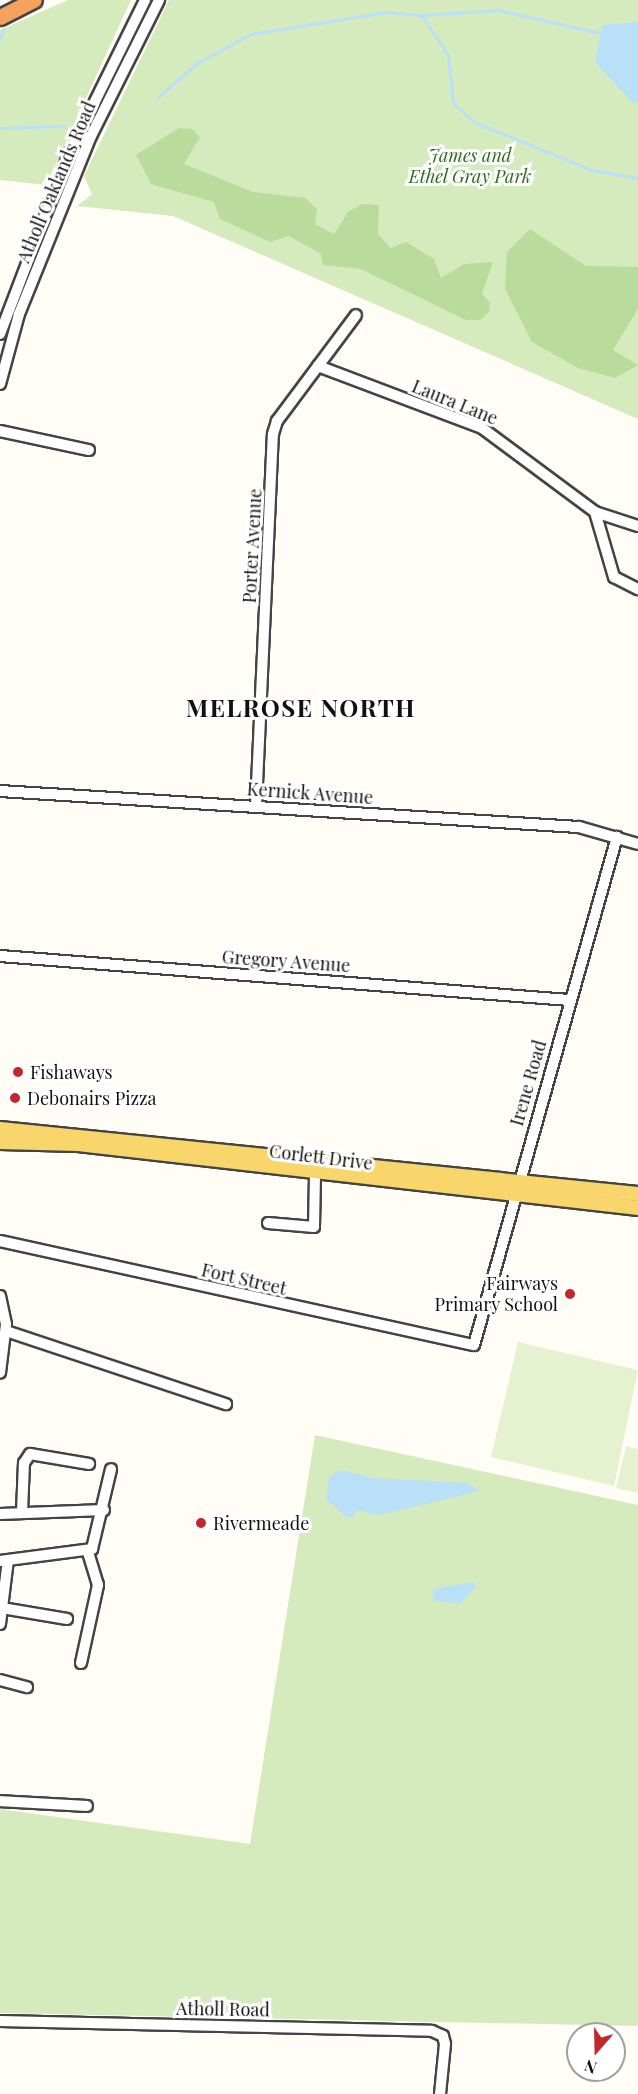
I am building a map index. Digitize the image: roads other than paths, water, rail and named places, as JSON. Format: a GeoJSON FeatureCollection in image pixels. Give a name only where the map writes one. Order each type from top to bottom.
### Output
{"type":"FeatureCollection","features":[{"type":"Feature","properties":{"kind":"highway"},"geometry":{"type":"LineString","coordinates":[[0,17],[34,0]]}},
{"type":"Feature","properties":{"kind":"main road","name":"Corlett Drive"},"geometry":{"type":"LineString","coordinates":[[0,1129],[638,1194]]}},
{"type":"Feature","properties":{"kind":"main road","name":"Corlett Drive"},"geometry":{"type":"LineString","coordinates":[[0,1142],[78,1144],[512,1197],[638,1208]]}},
{"type":"Feature","properties":{"kind":"street","name":"Atholl Oaklands Road"},"geometry":{"type":"LineString","coordinates":[[0,334],[68,156],[145,0]]}},
{"type":"Feature","properties":{"kind":"street","name":"Atholl Oaklands Road"},"geometry":{"type":"LineString","coordinates":[[0,384],[19,314],[90,136],[159,0]]}},
{"type":"Feature","properties":{"kind":"street","name":"Porter Avenue"},"geometry":{"type":"LineString","coordinates":[[256,806],[273,434],[318,366],[356,315]]}},
{"type":"Feature","properties":{"kind":"street","name":"Laura Lane"},"geometry":{"type":"LineString","coordinates":[[318,366],[488,431],[595,512],[638,526]]}},
{"type":"Feature","properties":{"kind":"street"},"geometry":{"type":"LineString","coordinates":[[0,431],[89,450]]}},
{"type":"Feature","properties":{"kind":"street"},"geometry":{"type":"LineString","coordinates":[[595,512],[614,577],[638,589]]}},
{"type":"Feature","properties":{"kind":"street","name":"Kernick Avenue"},"geometry":{"type":"LineString","coordinates":[[0,791],[579,827],[638,844]]}},
{"type":"Feature","properties":{"kind":"street","name":"Irene Road"},"geometry":{"type":"LineString","coordinates":[[478,1341],[512,1197],[616,837]]}},
{"type":"Feature","properties":{"kind":"street","name":"Gregory Avenue"},"geometry":{"type":"LineString","coordinates":[[0,956],[569,1000]]}},
{"type":"Feature","properties":{"kind":"street"},"geometry":{"type":"LineString","coordinates":[[268,1223],[314,1227],[315,1174]]}},
{"type":"Feature","properties":{"kind":"street","name":"Fort Street"},"geometry":{"type":"LineString","coordinates":[[0,1241],[463,1347],[478,1341]]}},
{"type":"Feature","properties":{"kind":"street"},"geometry":{"type":"LineString","coordinates":[[0,1296],[6,1331],[0,1373]]}},
{"type":"Feature","properties":{"kind":"street"},"geometry":{"type":"LineString","coordinates":[[6,1331],[226,1404]]}},
{"type":"Feature","properties":{"kind":"street"},"geometry":{"type":"LineString","coordinates":[[22,1512],[24,1462],[30,1454],[89,1464]]}},
{"type":"Feature","properties":{"kind":"street"},"geometry":{"type":"LineString","coordinates":[[0,1624],[4,1561],[88,1552],[99,1539],[111,1469]]}},
{"type":"Feature","properties":{"kind":"street"},"geometry":{"type":"LineString","coordinates":[[0,1514],[104,1510]]}},
{"type":"Feature","properties":{"kind":"street"},"geometry":{"type":"LineString","coordinates":[[81,1663],[98,1585],[88,1552]]}},
{"type":"Feature","properties":{"kind":"street"},"geometry":{"type":"LineString","coordinates":[[2,1608],[67,1619]]}},
{"type":"Feature","properties":{"kind":"street"},"geometry":{"type":"LineString","coordinates":[[0,1680],[27,1687]]}},
{"type":"Feature","properties":{"kind":"street"},"geometry":{"type":"LineString","coordinates":[[0,1801],[87,1806]]}},
{"type":"Feature","properties":{"kind":"street","name":"Atholl Road"},"geometry":{"type":"LineString","coordinates":[[0,2021],[424,2030],[443,2036],[440,2094]]}},
{"type":"Feature","properties":{"kind":"water"},"geometry":{"type":"Polygon","coordinates":[[[638,22],[638,102],[634,104],[595,62],[602,25],[638,22]]]}},
{"type":"Feature","properties":{"kind":"water"},"geometry":{"type":"Polygon","coordinates":[[[341,1470],[373,1478],[467,1483],[480,1491],[379,1515],[356,1510],[354,1517],[346,1517],[326,1499],[329,1477],[341,1470]]]}},
{"type":"Feature","properties":{"kind":"water"},"geometry":{"type":"Polygon","coordinates":[[[473,1582],[476,1587],[460,1604],[434,1601],[433,1589],[473,1582]]]}},
{"type":"Feature","properties":{"kind":"waterway"},"geometry":{"type":"LineString","coordinates":[[422,15],[498,10],[600,33]]}},
{"type":"Feature","properties":{"kind":"waterway"},"geometry":{"type":"LineString","coordinates":[[158,97],[197,63],[251,34],[387,12],[421,15],[448,55],[453,103],[474,122],[592,170],[638,178]]}},
{"type":"Feature","properties":{"kind":"waterway"},"geometry":{"type":"LineString","coordinates":[[0,39],[3,29]]}},
{"type":"Feature","properties":{"kind":"waterway"},"geometry":{"type":"LineString","coordinates":[[0,128],[63,126]]}},
{"type":"Feature","properties":{"kind":"place","name":"Fishaways"},"geometry":{"type":"Point","coordinates":[18,1072]}},
{"type":"Feature","properties":{"kind":"place","name":"Debonairs Pizza"},"geometry":{"type":"Point","coordinates":[15,1098]}},
{"type":"Feature","properties":{"kind":"place","name":"Fairways Primary School"},"geometry":{"type":"Point","coordinates":[570,1294]}},
{"type":"Feature","properties":{"kind":"place","name":"Rivermeade"},"geometry":{"type":"Point","coordinates":[201,1523]}},
{"type":"Feature","properties":{"kind":"district","name":"MELROSE NORTH"},"geometry":{"type":"Point","coordinates":[301,708]}},
{"type":"Feature","properties":{"kind":"park label","name":"James and Ethel Gray Park"},"geometry":{"type":"Point","coordinates":[470,166]}}]}
